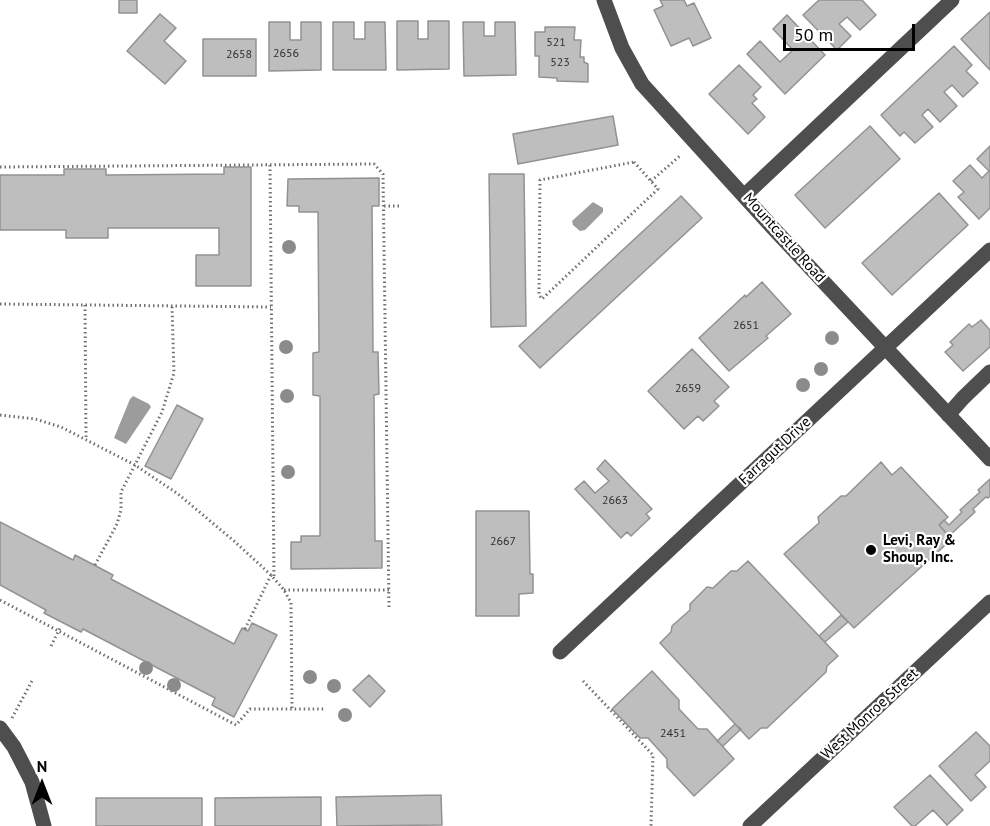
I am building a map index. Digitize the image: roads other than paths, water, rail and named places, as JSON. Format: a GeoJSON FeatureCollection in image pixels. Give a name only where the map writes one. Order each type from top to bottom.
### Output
{"type":"FeatureCollection","features":[{"type":"Feature","properties":{"kind":"street","name":"Mountcastle Road"},"geometry":{"type":"LineString","coordinates":[[604,0],[622,48],[642,84],[772,227],[990,459]]}},
{"type":"Feature","properties":{"kind":"street"},"geometry":{"type":"LineString","coordinates":[[745,195],[952,0]]}},
{"type":"Feature","properties":{"kind":"street","name":"Farragut Drive"},"geometry":{"type":"LineString","coordinates":[[560,652],[990,250]]}},
{"type":"Feature","properties":{"kind":"street"},"geometry":{"type":"LineString","coordinates":[[948,415],[990,372]]}},
{"type":"Feature","properties":{"kind":"street","name":"West Monroe Street"},"geometry":{"type":"LineString","coordinates":[[750,826],[990,603]]}},
{"type":"Feature","properties":{"kind":"street"},"geometry":{"type":"LineString","coordinates":[[6,723],[14,747],[32,782],[44,826]]}},
{"type":"Feature","properties":{"kind":"place","name":"Levi, Ray & Shoup, Inc."},"geometry":{"type":"Point","coordinates":[871,550]}}]}
